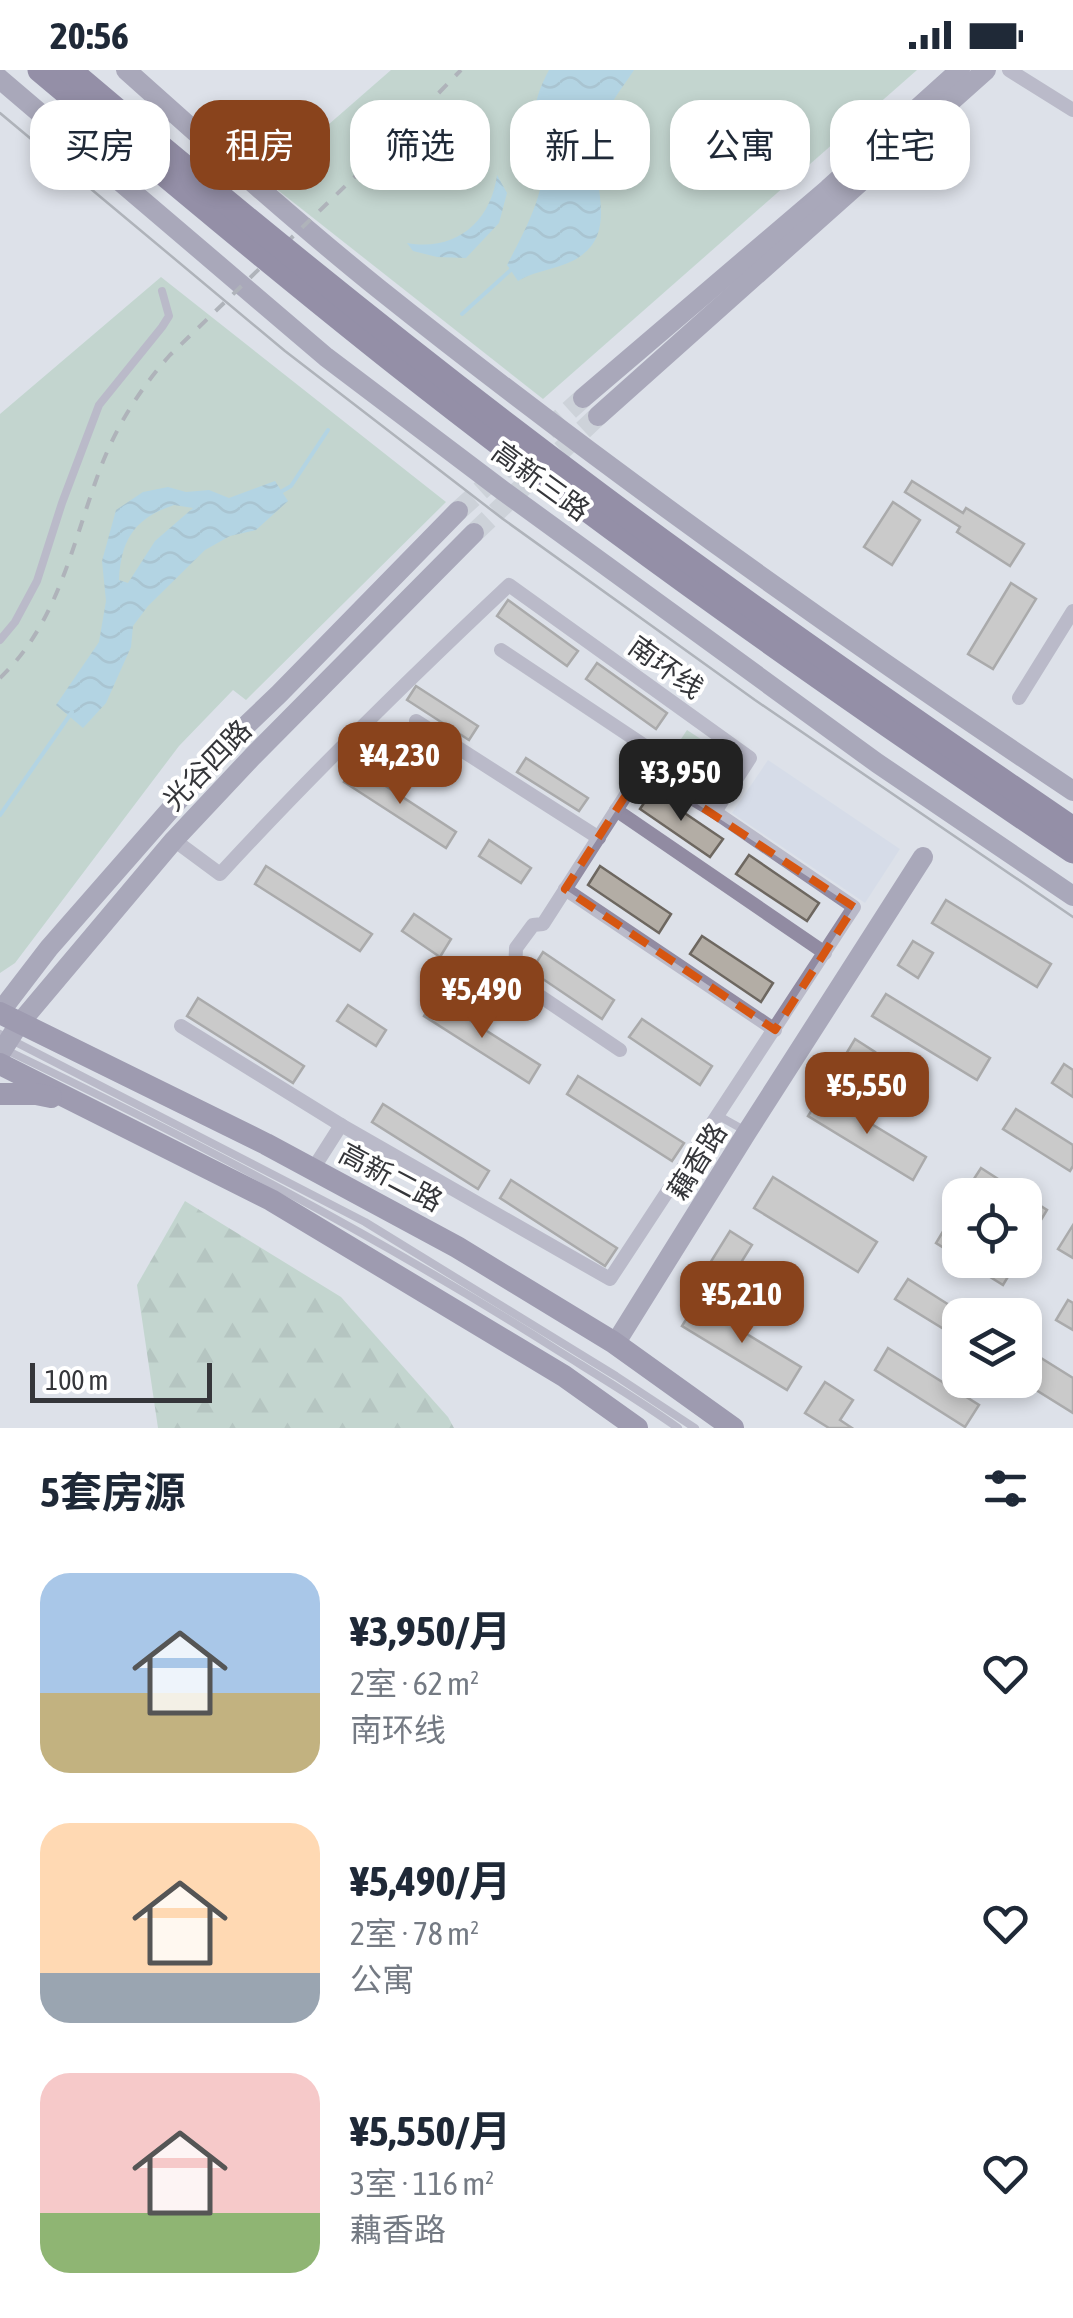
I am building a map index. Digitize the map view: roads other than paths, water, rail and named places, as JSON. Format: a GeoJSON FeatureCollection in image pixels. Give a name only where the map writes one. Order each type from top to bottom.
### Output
{"type":"FeatureCollection","features":[{"type":"Feature","properties":{"kind":"highway","name":"高新三路"},"geometry":{"type":"LineString","coordinates":[[40,70],[398,364],[591,512],[790,656],[1073,851]]}},
{"type":"Feature","properties":{"kind":"highway","name":"高新三路"},"geometry":{"type":"LineString","coordinates":[[69,70],[206,187],[602,498],[800,641],[1073,829]]}},
{"type":"Feature","properties":{"kind":"main road","name":"高新三路"},"geometry":{"type":"LineString","coordinates":[[126,70],[376,286],[561,431],[930,696],[1073,792]]}},
{"type":"Feature","properties":{"kind":"main road"},"geometry":{"type":"LineString","coordinates":[[582,398],[960,70]]}},
{"type":"Feature","properties":{"kind":"main road"},"geometry":{"type":"LineString","coordinates":[[598,416],[986,70]]}},
{"type":"Feature","properties":{"kind":"main road","name":"高新三路"},"geometry":{"type":"LineString","coordinates":[[0,80],[341,368],[861,751],[1073,896]]}},
{"type":"Feature","properties":{"kind":"main road","name":"光谷四路"},"geometry":{"type":"LineString","coordinates":[[4,1037],[49,948],[233,738],[458,511]]}},
{"type":"Feature","properties":{"kind":"main road","name":"光谷四路"},"geometry":{"type":"LineString","coordinates":[[4,1037],[174,840],[474,533]]}},
{"type":"Feature","properties":{"kind":"main road","name":"藕香路"},"geometry":{"type":"LineString","coordinates":[[615,1344],[923,857]]}},
{"type":"Feature","properties":{"kind":"main road"},"geometry":{"type":"LineString","coordinates":[[4,1037],[69,1100]]}},
{"type":"Feature","properties":{"kind":"main road","name":"高新二路"},"geometry":{"type":"LineString","coordinates":[[4,1037],[313,1169],[457,1247],[615,1344],[733,1428]]}},
{"type":"Feature","properties":{"kind":"main road"},"geometry":{"type":"LineString","coordinates":[[0,1094],[36,1094],[69,1100],[271,1200],[564,1376],[636,1428]]}},
{"type":"Feature","properties":{"kind":"street"},"geometry":{"type":"LineString","coordinates":[[1009,70],[1073,110]]}},
{"type":"Feature","properties":{"kind":"street","name":"南环线"},"geometry":{"type":"LineString","coordinates":[[174,840],[220,874],[432,656],[509,584],[750,758],[715,812]]}},
{"type":"Feature","properties":{"kind":"street"},"geometry":{"type":"LineString","coordinates":[[1019,698],[1073,610]]}},
{"type":"Feature","properties":{"kind":"street"},"geometry":{"type":"LineString","coordinates":[[502,650],[654,752],[650,774],[633,784],[543,924],[533,925],[516,948],[514,974]]}},
{"type":"Feature","properties":{"kind":"street"},"geometry":{"type":"LineString","coordinates":[[416,721],[599,838]]}},
{"type":"Feature","properties":{"kind":"street"},"geometry":{"type":"LineString","coordinates":[[182,1026],[342,1125],[610,1279],[854,908],[715,812],[650,774]]}},
{"type":"Feature","properties":{"kind":"street"},"geometry":{"type":"LineString","coordinates":[[616,810],[825,953]]}},
{"type":"Feature","properties":{"kind":"street"},"geometry":{"type":"LineString","coordinates":[[565,889],[776,1030]]}},
{"type":"Feature","properties":{"kind":"street"},"geometry":{"type":"LineString","coordinates":[[432,979],[481,971],[514,974],[531,990],[620,1050]]}},
{"type":"Feature","properties":{"kind":"street"},"geometry":{"type":"LineString","coordinates":[[313,1169],[342,1125]]}},
{"type":"Feature","properties":{"kind":"lane"},"geometry":{"type":"LineString","coordinates":[[0,640],[15,622],[37,581],[99,406],[169,316],[162,291]]}},
{"type":"Feature","properties":{"kind":"lane"},"geometry":{"type":"LineString","coordinates":[[4,1037],[485,1304],[678,1428]]}},
{"type":"Feature","properties":{"kind":"lane"},"geometry":{"type":"LineString","coordinates":[[4,1037],[365,1222],[695,1428]]}},
{"type":"Feature","properties":{"kind":"lane"},"geometry":{"type":"LineString","coordinates":[[718,1115],[747,1132]]}},
{"type":"Feature","properties":{"kind":"water"},"geometry":{"type":"Polygon","coordinates":[[[549,70],[634,70],[614,100],[537,100],[549,70]]]}},
{"type":"Feature","properties":{"kind":"water"},"geometry":{"type":"Polygon","coordinates":[[[497,175],[507,193],[499,223],[466,258],[413,251],[407,243],[440,243],[468,230],[487,207],[497,175]]]}},
{"type":"Feature","properties":{"kind":"water"},"geometry":{"type":"Polygon","coordinates":[[[540,190],[599,190],[601,216],[593,244],[575,260],[518,281],[507,265],[540,190]]]}},
{"type":"Feature","properties":{"kind":"water"},"geometry":{"type":"Polygon","coordinates":[[[275,481],[288,501],[256,530],[230,536],[205,550],[148,606],[133,626],[131,647],[106,703],[83,728],[56,705],[99,642],[106,601],[102,561],[116,510],[143,492],[168,487],[186,492],[209,490],[229,498],[275,481]],[[174,505],[140,524],[127,542],[119,580],[128,583],[155,541],[193,508],[174,505]]]}},
{"type":"Feature","properties":{"kind":"waterway"},"geometry":{"type":"LineString","coordinates":[[462,314],[514,267]]}},
{"type":"Feature","properties":{"kind":"waterway"},"geometry":{"type":"LineString","coordinates":[[279,493],[291,486],[328,430]]}},
{"type":"Feature","properties":{"kind":"waterway"},"geometry":{"type":"LineString","coordinates":[[0,815],[72,712]]}},
{"type":"Feature","properties":{"kind":"tunnel"},"geometry":{"type":"LineString","coordinates":[[458,511],[583,398]]}},
{"type":"Feature","properties":{"kind":"tunnel"},"geometry":{"type":"LineString","coordinates":[[474,533],[598,416]]}},
{"type":"Feature","properties":{"kind":"tram line"},"geometry":{"type":"LineString","coordinates":[[0,113],[285,351],[503,519],[755,700],[1073,917]]}},
{"type":"Feature","properties":{"kind":"railway"},"geometry":{"type":"LineString","coordinates":[[0,678],[20,656],[50,608],[105,456],[148,382],[170,355],[461,70]]}}]}
